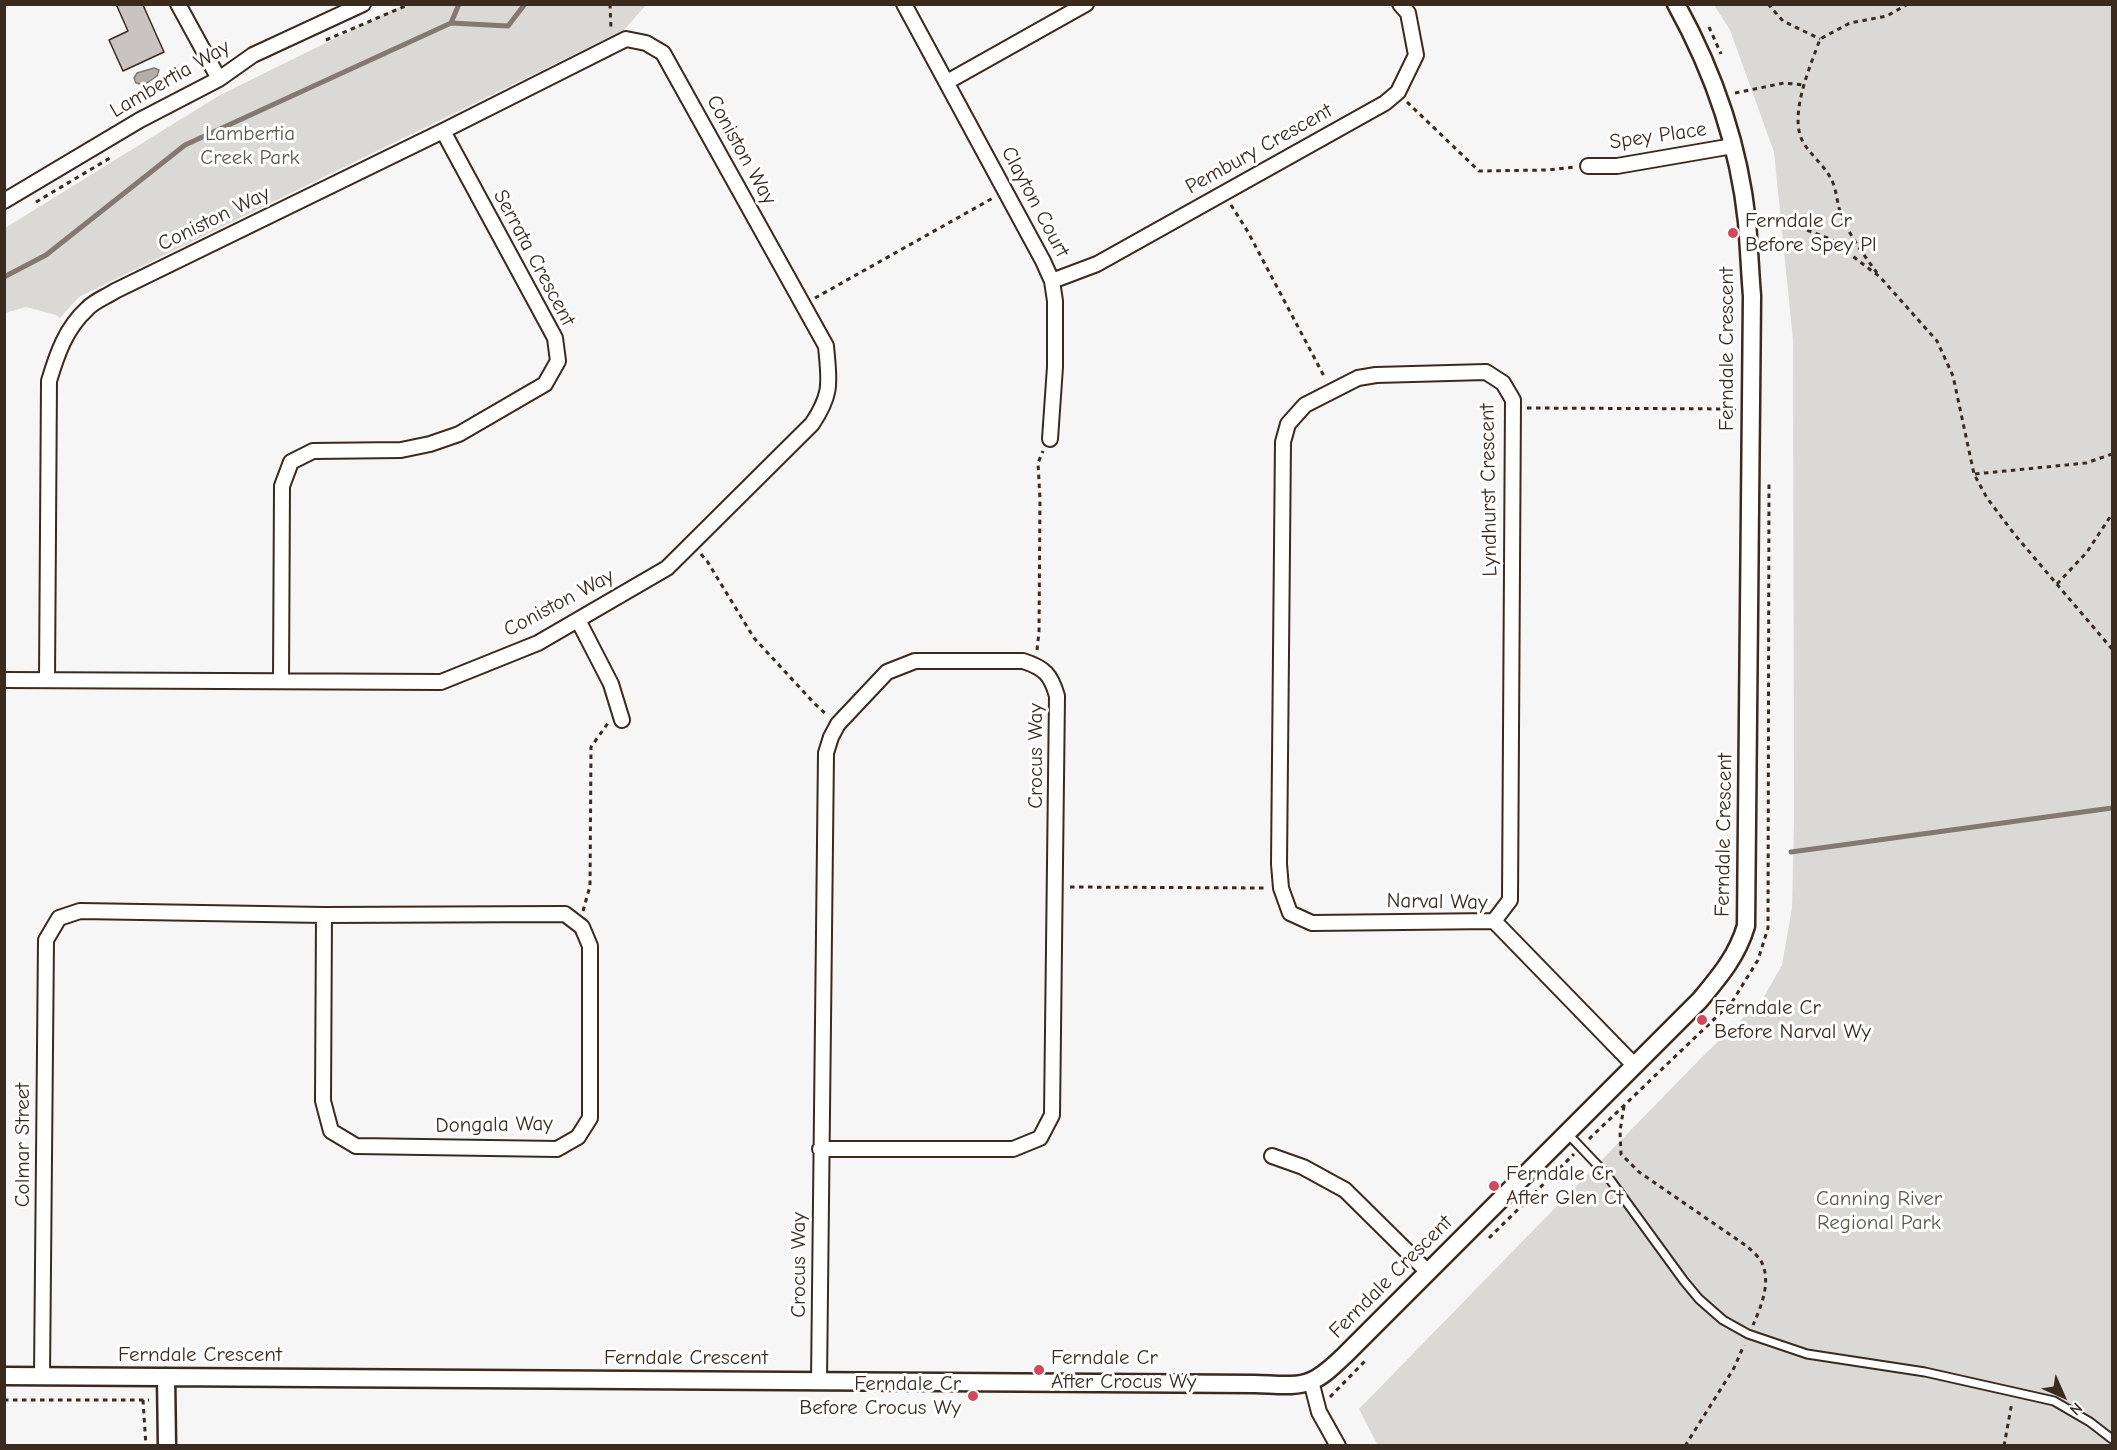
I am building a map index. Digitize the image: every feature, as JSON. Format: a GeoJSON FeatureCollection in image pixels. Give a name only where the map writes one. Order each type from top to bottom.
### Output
{"type":"FeatureCollection","features":[{"type":"Feature","properties":{"kind":"street"},"geometry":{"type":"LineString","coordinates":[[178,4],[219,79]]}},
{"type":"Feature","properties":{"kind":"street","name":"Lambertia Way"},"geometry":{"type":"LineString","coordinates":[[5,199],[140,120],[219,79],[253,55],[363,4]]}},
{"type":"Feature","properties":{"kind":"street","name":"Clayton Court"},"geometry":{"type":"LineString","coordinates":[[904,4],[1006,191],[1052,281],[1056,344],[1050,439]]}},
{"type":"Feature","properties":{"kind":"street"},"geometry":{"type":"LineString","coordinates":[[947,82],[1086,4]]}},
{"type":"Feature","properties":{"kind":"street","name":"Pembury Crescent"},"geometry":{"type":"LineString","coordinates":[[1052,281],[1097,264],[1385,103],[1398,92],[1416,55],[1408,13],[1400,4]]}},
{"type":"Feature","properties":{"kind":"street","name":"Ferndale Crescent"},"geometry":{"type":"LineString","coordinates":[[4,1376],[1293,1384],[1311,1381],[1345,1355],[1700,1000],[1722,974],[1740,944],[1746,926],[1752,296],[1747,222],[1733,146],[1713,82],[1676,4]]}},
{"type":"Feature","properties":{"kind":"street","name":"Coniston Way"},"geometry":{"type":"LineString","coordinates":[[4,680],[441,682],[538,643],[667,567],[812,424],[823,408],[829,388],[826,346],[663,53],[646,43],[626,39],[115,291],[87,308],[69,332],[57,354],[50,381],[47,680]]}},
{"type":"Feature","properties":{"kind":"street","name":"Serrata Crescent"},"geometry":{"type":"LineString","coordinates":[[280,681],[282,486],[291,462],[314,451],[401,450],[430,444],[459,434],[545,384],[558,361],[555,338],[443,131]]}},
{"type":"Feature","properties":{"kind":"street","name":"Spey Place"},"geometry":{"type":"LineString","coordinates":[[1588,166],[1617,166],[1733,146]]}},
{"type":"Feature","properties":{"kind":"street","name":"Lyndhurst Crescent"},"geometry":{"type":"LineString","coordinates":[[1290,913],[1281,888],[1280,852],[1283,442],[1288,424],[1305,405],[1358,378],[1376,375],[1486,372],[1503,383],[1513,400],[1510,900],[1494,921]]}},
{"type":"Feature","properties":{"kind":"street"},"geometry":{"type":"LineString","coordinates":[[578,620],[611,684],[622,720]]}},
{"type":"Feature","properties":{"kind":"street","name":"Crocus Way"},"geometry":{"type":"LineString","coordinates":[[819,1381],[820,1149],[825,753],[838,724],[887,672],[915,661],[1023,661],[1035,665],[1052,678],[1058,696],[1052,1114],[1041,1138],[1013,1149],[820,1149]]}},
{"type":"Feature","properties":{"kind":"street","name":"Colmar Street"},"geometry":{"type":"LineString","coordinates":[[42,1376],[46,940],[59,918],[80,911],[324,915]]}},
{"type":"Feature","properties":{"kind":"street","name":"Narval Way"},"geometry":{"type":"LineString","coordinates":[[1290,913],[1312,923],[1494,921],[1634,1065]]}},
{"type":"Feature","properties":{"kind":"street"},"geometry":{"type":"LineString","coordinates":[[324,915],[565,914],[577,923]]}},
{"type":"Feature","properties":{"kind":"street","name":"Dongala Way"},"geometry":{"type":"LineString","coordinates":[[324,915],[323,1101],[331,1131],[356,1146],[557,1149],[578,1137],[590,1118],[590,946],[582,927],[577,923]]}},
{"type":"Feature","properties":{"kind":"street"},"geometry":{"type":"LineString","coordinates":[[1272,1156],[1303,1167],[1345,1190],[1428,1272]]}},
{"type":"Feature","properties":{"kind":"street"},"geometry":{"type":"LineString","coordinates":[[166,1377],[167,1446]]}},
{"type":"Feature","properties":{"kind":"street"},"geometry":{"type":"LineString","coordinates":[[1311,1381],[1319,1412],[1338,1446]]}},
{"type":"Feature","properties":{"kind":"lane"},"geometry":{"type":"LineString","coordinates":[[1567,1133],[1606,1174],[1699,1299],[1723,1320],[1748,1334],[1807,1354],[1925,1372],[2054,1401],[2090,1422],[2112,1440]]}},
{"type":"Feature","properties":{"kind":"path"},"geometry":{"type":"LineString","coordinates":[[323,41],[410,4]]}},
{"type":"Feature","properties":{"kind":"path"},"geometry":{"type":"LineString","coordinates":[[610,4],[612,33],[617,43]]}},
{"type":"Feature","properties":{"kind":"path"},"geometry":{"type":"LineString","coordinates":[[1768,4],[1783,21],[1820,39]]}},
{"type":"Feature","properties":{"kind":"path"},"geometry":{"type":"LineString","coordinates":[[1908,4],[1887,16],[1850,23],[1820,39],[1801,96],[1799,123],[1803,141],[1833,182],[1841,214],[1853,238],[1880,277],[1937,341],[1953,376],[1974,474],[1987,498],[2015,535],[2112,649]]}},
{"type":"Feature","properties":{"kind":"path"},"geometry":{"type":"LineString","coordinates":[[1735,93],[1784,83],[1804,86]]}},
{"type":"Feature","properties":{"kind":"path"},"geometry":{"type":"LineString","coordinates":[[1398,92],[1479,171],[1548,170],[1588,166]]}},
{"type":"Feature","properties":{"kind":"path"},"geometry":{"type":"LineString","coordinates":[[35,202],[113,156]]}},
{"type":"Feature","properties":{"kind":"path"},"geometry":{"type":"LineString","coordinates":[[803,305],[1006,191]]}},
{"type":"Feature","properties":{"kind":"path"},"geometry":{"type":"LineString","coordinates":[[1223,194],[1319,364],[1330,391]]}},
{"type":"Feature","properties":{"kind":"path"},"geometry":{"type":"LineString","coordinates":[[1765,220],[1780,220],[1830,239],[1880,277]]}},
{"type":"Feature","properties":{"kind":"path"},"geometry":{"type":"LineString","coordinates":[[1513,409],[1542,407],[1750,409]]}},
{"type":"Feature","properties":{"kind":"path"},"geometry":{"type":"LineString","coordinates":[[1035,665],[1039,632],[1038,462],[1050,439]]}},
{"type":"Feature","properties":{"kind":"path"},"geometry":{"type":"LineString","coordinates":[[1974,474],[2086,463],[2112,454]]}},
{"type":"Feature","properties":{"kind":"path"},"geometry":{"type":"LineString","coordinates":[[2057,584],[2087,552],[2112,513]]}},
{"type":"Feature","properties":{"kind":"path"},"geometry":{"type":"LineString","coordinates":[[691,544],[707,561],[754,638],[814,703],[838,724]]}},
{"type":"Feature","properties":{"kind":"path"},"geometry":{"type":"LineString","coordinates":[[577,923],[583,913],[590,886],[591,747],[606,723],[622,720]]}},
{"type":"Feature","properties":{"kind":"path"},"geometry":{"type":"LineString","coordinates":[[1056,887],[1281,888]]}},
{"type":"Feature","properties":{"kind":"path"},"geometry":{"type":"LineString","coordinates":[[1624,1104],[1620,1131],[1620,1154],[1640,1172],[1748,1246],[1761,1262],[1767,1280],[1760,1310],[1734,1368],[1685,1446]]}},
{"type":"Feature","properties":{"kind":"path"},"geometry":{"type":"LineString","coordinates":[[2004,1446],[2014,1391]]}},
{"type":"Feature","properties":{"kind":"path"},"geometry":{"type":"LineString","coordinates":[[4,1400],[166,1400]]}},
{"type":"Feature","properties":{"kind":"path"},"geometry":{"type":"LineString","coordinates":[[142,1400],[146,1446]]}},
{"type":"Feature","properties":{"kind":"green space","name":"Lambertia Creek Park"},"geometry":{"type":"Polygon","coordinates":[[[405,4],[646,5],[624,30],[79,297],[60,318],[26,307],[5,313],[5,228],[220,95],[405,4]]]}},
{"type":"Feature","properties":{"kind":"green space","name":"Canning River Regional Park"},"geometry":{"type":"Polygon","coordinates":[[[1714,5],[2112,5],[2112,1445],[1378,1446],[1359,1409],[1703,1056],[1762,1000],[1782,965],[1792,908],[1794,820],[1793,340],[1774,152],[1730,30],[1714,5]]]}},
{"type":"Feature","properties":{"kind":"shaded area"},"geometry":{"type":"Polygon","coordinates":[[[154,68],[159,70],[157,76],[144,85],[136,83],[134,78],[137,73],[154,68]]]}},
{"type":"Feature","properties":{"kind":"building"},"geometry":{"type":"Polygon","coordinates":[[[116,4],[143,5],[164,52],[123,71],[109,40],[128,31],[116,4]]]}},
{"type":"Feature","properties":{"kind":"waterway"},"geometry":{"type":"LineString","coordinates":[[4,277],[46,255],[185,145],[451,23],[459,4]]}},
{"type":"Feature","properties":{"kind":"waterway"},"geometry":{"type":"LineString","coordinates":[[451,23],[508,26],[525,4]]}},
{"type":"Feature","properties":{"kind":"waterway"},"geometry":{"type":"LineString","coordinates":[[1791,852],[2112,808]]}},
{"type":"Feature","properties":{"kind":"place","name":"Ferndale Cr Before Spey Pl"},"geometry":{"type":"Point","coordinates":[1733,233]}},
{"type":"Feature","properties":{"kind":"place","name":"Ferndale Cr Before Narval Wy"},"geometry":{"type":"Point","coordinates":[1702,1020]}},
{"type":"Feature","properties":{"kind":"place","name":"Ferndale Cr After Glen Ct"},"geometry":{"type":"Point","coordinates":[1494,1186]}},
{"type":"Feature","properties":{"kind":"place","name":"Ferndale Cr After Crocus Wy"},"geometry":{"type":"Point","coordinates":[1039,1370]}},
{"type":"Feature","properties":{"kind":"place","name":"Ferndale Cr Before Crocus Wy"},"geometry":{"type":"Point","coordinates":[973,1396]}}]}
